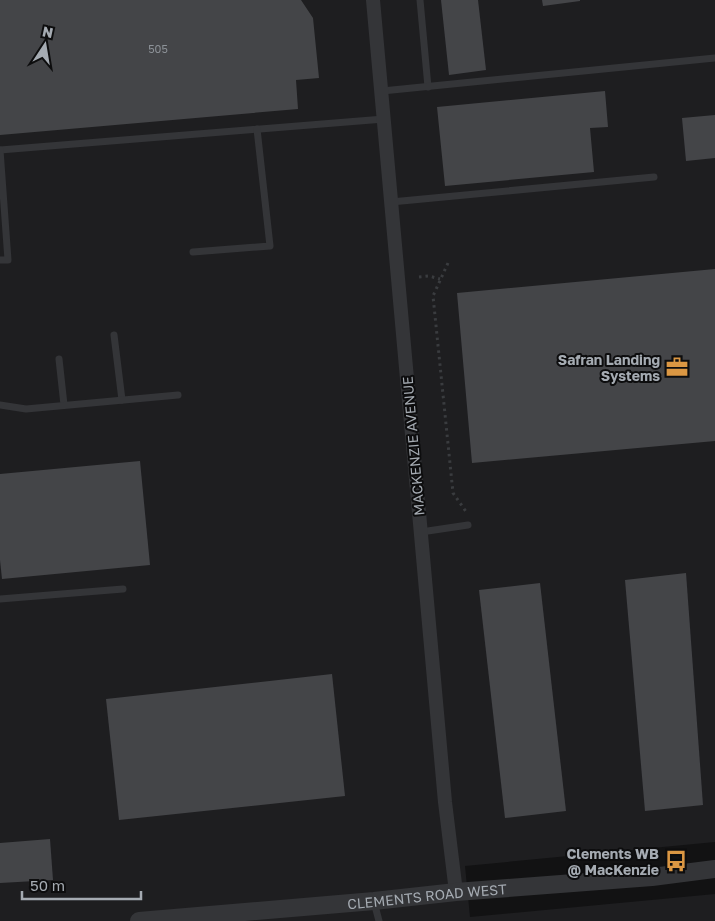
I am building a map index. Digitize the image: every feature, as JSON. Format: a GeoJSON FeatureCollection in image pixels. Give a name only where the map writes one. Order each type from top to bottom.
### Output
{"type":"FeatureCollection","features":[{"type":"Feature","properties":{"kind":"street","name":"MACKENZIE AVENUE"},"geometry":{"type":"LineString","coordinates":[[373,0],[445,802],[456,892]]}},
{"type":"Feature","properties":{"kind":"street","name":"CLEMENTS ROAD WEST"},"geometry":{"type":"LineString","coordinates":[[138,921],[182,919],[456,892],[652,877],[715,869]]}},
{"type":"Feature","properties":{"kind":"lane"},"geometry":{"type":"LineString","coordinates":[[420,0],[428,86]]}},
{"type":"Feature","properties":{"kind":"lane"},"geometry":{"type":"LineString","coordinates":[[382,91],[715,58]]}},
{"type":"Feature","properties":{"kind":"lane"},"geometry":{"type":"LineString","coordinates":[[0,260],[8,260],[0,150],[384,119]]}},
{"type":"Feature","properties":{"kind":"lane"},"geometry":{"type":"LineString","coordinates":[[193,252],[270,246],[257,129]]}},
{"type":"Feature","properties":{"kind":"lane"},"geometry":{"type":"LineString","coordinates":[[391,202],[654,177]]}},
{"type":"Feature","properties":{"kind":"lane"},"geometry":{"type":"LineString","coordinates":[[114,335],[122,400]]}},
{"type":"Feature","properties":{"kind":"lane"},"geometry":{"type":"LineString","coordinates":[[60,359],[64,405]]}},
{"type":"Feature","properties":{"kind":"lane"},"geometry":{"type":"LineString","coordinates":[[0,405],[26,409],[178,395]]}},
{"type":"Feature","properties":{"kind":"lane"},"geometry":{"type":"LineString","coordinates":[[421,532],[468,526]]}},
{"type":"Feature","properties":{"kind":"lane"},"geometry":{"type":"LineString","coordinates":[[0,598],[122,589]]}},
{"type":"Feature","properties":{"kind":"lane"},"geometry":{"type":"LineString","coordinates":[[374,901],[379,921]]}},
{"type":"Feature","properties":{"kind":"path"},"geometry":{"type":"LineString","coordinates":[[448,263],[433,296],[453,493],[467,513]]}},
{"type":"Feature","properties":{"kind":"path"},"geometry":{"type":"LineString","coordinates":[[419,277],[429,276],[440,280]]}},
{"type":"Feature","properties":{"kind":"shaded area"},"geometry":{"type":"Polygon","coordinates":[[[0,0],[715,0],[715,842],[465,866],[470,917],[715,894],[715,921],[0,921],[0,0]]]}},
{"type":"Feature","properties":{"kind":"building"},"geometry":{"type":"Polygon","coordinates":[[[0,0],[301,0],[313,18],[319,78],[296,80],[298,109],[0,135],[0,0]]]}},
{"type":"Feature","properties":{"kind":"building"},"geometry":{"type":"Polygon","coordinates":[[[441,0],[478,0],[486,70],[449,75],[441,0]]]}},
{"type":"Feature","properties":{"kind":"building"},"geometry":{"type":"Polygon","coordinates":[[[542,0],[580,0],[580,1],[543,6],[542,0]]]}},
{"type":"Feature","properties":{"kind":"building"},"geometry":{"type":"Polygon","coordinates":[[[605,91],[608,127],[590,128],[594,172],[445,186],[437,107],[605,91]]]}},
{"type":"Feature","properties":{"kind":"building"},"geometry":{"type":"Polygon","coordinates":[[[715,115],[715,158],[686,161],[682,118],[715,115]]]}},
{"type":"Feature","properties":{"kind":"building"},"geometry":{"type":"Polygon","coordinates":[[[715,269],[715,441],[472,463],[457,293],[715,269]]]}},
{"type":"Feature","properties":{"kind":"building"},"geometry":{"type":"Polygon","coordinates":[[[140,461],[150,565],[2,579],[0,560],[0,474],[140,461]]]}},
{"type":"Feature","properties":{"kind":"building"},"geometry":{"type":"Polygon","coordinates":[[[686,573],[703,805],[645,811],[625,580],[686,573]]]}},
{"type":"Feature","properties":{"kind":"building"},"geometry":{"type":"Polygon","coordinates":[[[540,583],[566,811],[505,818],[479,590],[540,583]]]}},
{"type":"Feature","properties":{"kind":"building"},"geometry":{"type":"Polygon","coordinates":[[[332,674],[345,796],[119,820],[106,699],[332,674]]]}},
{"type":"Feature","properties":{"kind":"building"},"geometry":{"type":"Polygon","coordinates":[[[50,839],[53,880],[0,883],[0,843],[50,839]]]}},
{"type":"Feature","properties":{"kind":"place","name":"Safran Landing Systems"},"geometry":{"type":"Point","coordinates":[677,367]}},
{"type":"Feature","properties":{"kind":"place","name":"Clements WB @ MacKenzie"},"geometry":{"type":"Point","coordinates":[676,861]}}]}
